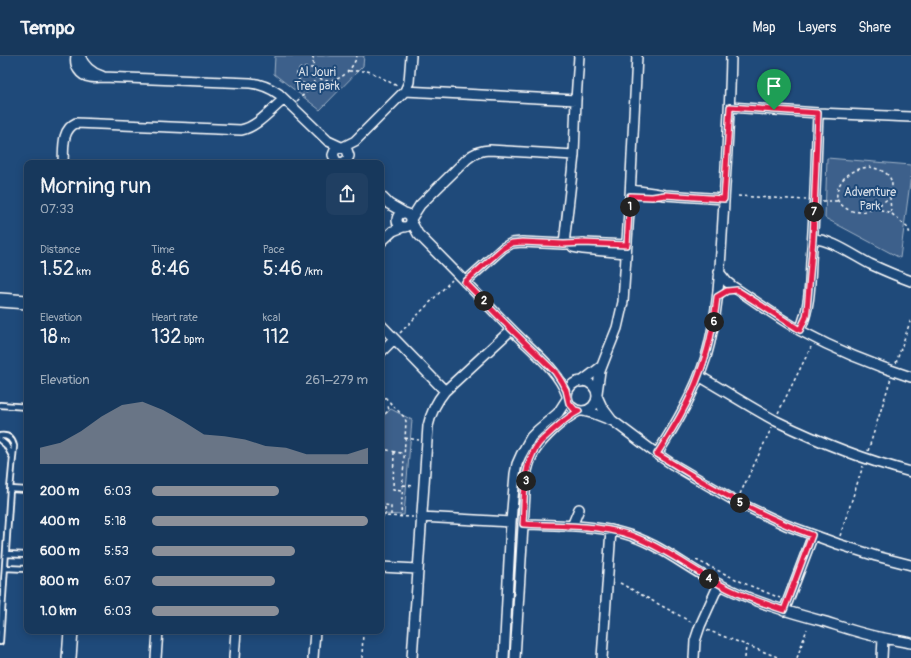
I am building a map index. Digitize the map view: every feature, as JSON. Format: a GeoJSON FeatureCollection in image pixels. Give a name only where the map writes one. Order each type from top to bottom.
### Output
{"type":"FeatureCollection","features":[{"type":"Feature","properties":{"kind":"street"},"geometry":{"type":"LineString","coordinates":[[76,56],[76,66],[82,74],[89,77],[103,76],[258,84],[272,89],[328,141],[347,153]]}},
{"type":"Feature","properties":{"kind":"street"},"geometry":{"type":"LineString","coordinates":[[80,56],[90,70],[103,76]]}},
{"type":"Feature","properties":{"kind":"street"},"geometry":{"type":"LineString","coordinates":[[347,153],[349,145],[354,142],[405,91],[409,82],[411,56]]}},
{"type":"Feature","properties":{"kind":"street"},"geometry":{"type":"LineString","coordinates":[[564,244],[574,155],[576,100],[580,56]]}},
{"type":"Feature","properties":{"kind":"street"},"geometry":{"type":"LineString","coordinates":[[515,658],[526,477],[530,461],[542,440],[562,422],[570,416],[581,411],[588,410],[596,402],[598,376],[612,341],[623,302],[631,193],[637,56]]}},
{"type":"Feature","properties":{"kind":"street"},"geometry":{"type":"LineString","coordinates":[[657,454],[680,416],[699,376],[711,337],[720,272],[730,107],[731,56]]}},
{"type":"Feature","properties":{"kind":"street"},"geometry":{"type":"LineString","coordinates":[[405,91],[576,100]]}},
{"type":"Feature","properties":{"kind":"street"},"geometry":{"type":"LineString","coordinates":[[63,160],[65,134],[69,128],[76,123],[241,130],[254,125],[284,99]]}},
{"type":"Feature","properties":{"kind":"street"},"geometry":{"type":"LineString","coordinates":[[730,107],[911,117]]}},
{"type":"Feature","properties":{"kind":"street"},"geometry":{"type":"LineString","coordinates":[[800,330],[806,317],[808,303],[813,239],[818,113]]}},
{"type":"Feature","properties":{"kind":"street"},"geometry":{"type":"LineString","coordinates":[[328,141],[337,160]]}},
{"type":"Feature","properties":{"kind":"street"},"geometry":{"type":"LineString","coordinates":[[337,160],[336,150],[347,153]]}},
{"type":"Feature","properties":{"kind":"street"},"geometry":{"type":"LineString","coordinates":[[384,239],[471,155],[480,151],[490,150],[574,155]]}},
{"type":"Feature","properties":{"kind":"street"},"geometry":{"type":"LineString","coordinates":[[631,193],[724,199]]}},
{"type":"Feature","properties":{"kind":"street"},"geometry":{"type":"LineString","coordinates":[[384,199],[555,372],[561,381],[569,403],[572,407],[613,421]]}},
{"type":"Feature","properties":{"kind":"street"},"geometry":{"type":"LineString","coordinates":[[813,239],[828,242],[870,264],[911,281]]}},
{"type":"Feature","properties":{"kind":"street"},"geometry":{"type":"LineString","coordinates":[[465,282],[503,248],[512,243],[564,244],[583,249],[626,249]]}},
{"type":"Feature","properties":{"kind":"street"},"geometry":{"type":"LineString","coordinates":[[720,272],[727,282],[737,290],[800,330],[856,357],[911,377]]}},
{"type":"Feature","properties":{"kind":"street"},"geometry":{"type":"LineString","coordinates":[[717,297],[727,291],[737,290]]}},
{"type":"Feature","properties":{"kind":"street"},"geometry":{"type":"LineString","coordinates":[[0,300],[24,302]]}},
{"type":"Feature","properties":{"kind":"street"},"geometry":{"type":"LineString","coordinates":[[384,328],[446,391]]}},
{"type":"Feature","properties":{"kind":"street"},"geometry":{"type":"LineString","coordinates":[[412,658],[423,487],[430,416],[439,399],[446,391],[512,330]]}},
{"type":"Feature","properties":{"kind":"street"},"geometry":{"type":"LineString","coordinates":[[384,349],[394,338]]}},
{"type":"Feature","properties":{"kind":"street"},"geometry":{"type":"LineString","coordinates":[[504,658],[511,522],[517,464],[531,437],[558,413],[571,387],[602,366]]}},
{"type":"Feature","properties":{"kind":"street"},"geometry":{"type":"LineString","coordinates":[[555,372],[568,379],[589,383],[597,395],[605,412],[613,421],[657,454],[737,502],[786,525],[812,535],[876,556],[911,565]]}},
{"type":"Feature","properties":{"kind":"street"},"geometry":{"type":"LineString","coordinates":[[699,376],[775,420],[797,430],[865,459],[911,472]]}},
{"type":"Feature","properties":{"kind":"street"},"geometry":{"type":"LineString","coordinates":[[572,526],[579,509]]}},
{"type":"Feature","properties":{"kind":"street"},"geometry":{"type":"LineString","coordinates":[[421,517],[511,522]]}},
{"type":"Feature","properties":{"kind":"street"},"geometry":{"type":"LineString","coordinates":[[523,524],[572,526],[611,530],[640,538],[719,584],[761,602],[883,638],[911,643]]}},
{"type":"Feature","properties":{"kind":"street"},"geometry":{"type":"LineString","coordinates":[[602,658],[611,530]]}},
{"type":"Feature","properties":{"kind":"street"},"geometry":{"type":"LineString","coordinates":[[784,610],[812,535]]}},
{"type":"Feature","properties":{"kind":"street"},"geometry":{"type":"LineString","coordinates":[[510,545],[522,546]]}},
{"type":"Feature","properties":{"kind":"street"},"geometry":{"type":"LineString","coordinates":[[384,567],[417,569]]}},
{"type":"Feature","properties":{"kind":"street"},"geometry":{"type":"LineString","coordinates":[[694,658],[695,641],[700,626],[719,584]]}},
{"type":"Feature","properties":{"kind":"street"},"geometry":{"type":"LineString","coordinates":[[69,658],[71,634]]}},
{"type":"Feature","properties":{"kind":"street"},"geometry":{"type":"LineString","coordinates":[[156,658],[158,634]]}},
{"type":"Feature","properties":{"kind":"street"},"geometry":{"type":"LineString","coordinates":[[234,658],[236,634]]}},
{"type":"Feature","properties":{"kind":"street"},"geometry":{"type":"LineString","coordinates":[[313,658],[315,634]]}},
{"type":"Feature","properties":{"kind":"street"},"geometry":{"type":"LineString","coordinates":[[882,658],[883,638]]}},
{"type":"Feature","properties":{"kind":"lane"},"geometry":{"type":"LineString","coordinates":[[0,405],[24,407]]}},
{"type":"Feature","properties":{"kind":"lane"},"geometry":{"type":"LineString","coordinates":[[0,436],[8,437],[13,442],[14,446],[0,642]]}},
{"type":"Feature","properties":{"kind":"lane"},"geometry":{"type":"LineString","coordinates":[[0,440],[4,442],[8,448],[12,458]]}},
{"type":"Feature","properties":{"kind":"lane"},"geometry":{"type":"LineString","coordinates":[[10,489],[24,490]]}},
{"type":"Feature","properties":{"kind":"lane"},"geometry":{"type":"LineString","coordinates":[[6,554],[24,555]]}},
{"type":"Feature","properties":{"kind":"lane"},"geometry":{"type":"LineString","coordinates":[[5,568],[24,569]]}},
{"type":"Feature","properties":{"kind":"path"},"geometry":{"type":"LineString","coordinates":[[313,56],[313,68],[316,74],[323,80],[330,81],[338,79],[349,71],[357,56]]}},
{"type":"Feature","properties":{"kind":"path"},"geometry":{"type":"LineString","coordinates":[[313,68],[301,68],[296,74],[304,84],[313,86]]}},
{"type":"Feature","properties":{"kind":"path"},"geometry":{"type":"LineString","coordinates":[[349,71],[371,72],[405,91]]}},
{"type":"Feature","properties":{"kind":"path"},"geometry":{"type":"LineString","coordinates":[[313,86],[316,74]]}},
{"type":"Feature","properties":{"kind":"path"},"geometry":{"type":"LineString","coordinates":[[292,106],[313,86],[323,80]]}},
{"type":"Feature","properties":{"kind":"path"},"geometry":{"type":"LineString","coordinates":[[838,202],[838,190],[843,179],[852,172],[863,168],[874,168],[888,174],[892,183],[890,196],[891,213]]}},
{"type":"Feature","properties":{"kind":"path"},"geometry":{"type":"LineString","coordinates":[[738,196],[838,202],[852,211],[864,212],[875,208],[887,200],[890,196]]}},
{"type":"Feature","properties":{"kind":"path"},"geometry":{"type":"LineString","coordinates":[[875,208],[891,213],[909,229],[909,232],[911,232]]}},
{"type":"Feature","properties":{"kind":"path"},"geometry":{"type":"LineString","coordinates":[[394,338],[453,279],[448,275],[454,270]]}},
{"type":"Feature","properties":{"kind":"path"},"geometry":{"type":"LineString","coordinates":[[838,544],[911,319]]}},
{"type":"Feature","properties":{"kind":"path"},"geometry":{"type":"LineString","coordinates":[[384,396],[406,421],[401,516]]}},
{"type":"Feature","properties":{"kind":"path"},"geometry":{"type":"LineString","coordinates":[[384,415],[389,410],[388,406],[391,403]]}},
{"type":"Feature","properties":{"kind":"path"},"geometry":{"type":"LineString","coordinates":[[405,438],[427,441]]}},
{"type":"Feature","properties":{"kind":"path"},"geometry":{"type":"LineString","coordinates":[[384,449],[404,454]]}},
{"type":"Feature","properties":{"kind":"path"},"geometry":{"type":"LineString","coordinates":[[394,452],[393,489],[402,490]]}},
{"type":"Feature","properties":{"kind":"path"},"geometry":{"type":"LineString","coordinates":[[403,485],[423,487]]}},
{"type":"Feature","properties":{"kind":"path"},"geometry":{"type":"LineString","coordinates":[[391,516],[391,506],[386,505],[385,516],[421,517]]}},
{"type":"Feature","properties":{"kind":"path"},"geometry":{"type":"LineString","coordinates":[[691,558],[746,584],[787,601]]}},
{"type":"Feature","properties":{"kind":"path"},"geometry":{"type":"LineString","coordinates":[[797,658],[807,628]]}},
{"type":"Feature","properties":{"kind":"path"},"geometry":{"type":"LineString","coordinates":[[362,658],[363,634]]}},
{"type":"Feature","properties":{"kind":"path"},"geometry":{"type":"LineString","coordinates":[[745,658],[746,646]]}},
{"type":"Feature","properties":{"kind":"green space","name":"Al Jouri Tree park"},"geometry":{"type":"Polygon","coordinates":[[[275,56],[364,56],[363,66],[320,110],[274,74],[275,56]]]}},
{"type":"Feature","properties":{"kind":"green space","name":"Adventure Park"},"geometry":{"type":"Polygon","coordinates":[[[827,158],[911,165],[900,258],[825,218],[827,158]]]}},
{"type":"Feature","properties":{"kind":"green space"},"geometry":{"type":"Polygon","coordinates":[[[391,409],[412,420],[404,515],[384,514],[384,415],[391,409]]]}},
{"type":"Feature","properties":{"kind":"route"},"geometry":{"type":"LineString","coordinates":[[730,107],[774,110],[818,113],[813,239],[806,317],[800,330],[737,290],[727,291],[717,297],[711,337],[699,376],[680,416],[657,454],[737,502],[786,525],[812,535],[784,610],[750,598],[714,582],[669,554],[640,538],[631,535],[603,529],[523,524],[527,469],[533,454],[542,440],[562,422],[579,411],[575,410],[569,403],[566,390],[555,372],[465,282],[503,248],[512,243],[584,243],[627,245],[630,196],[656,197],[665,195],[724,199],[730,107]]}}]}
